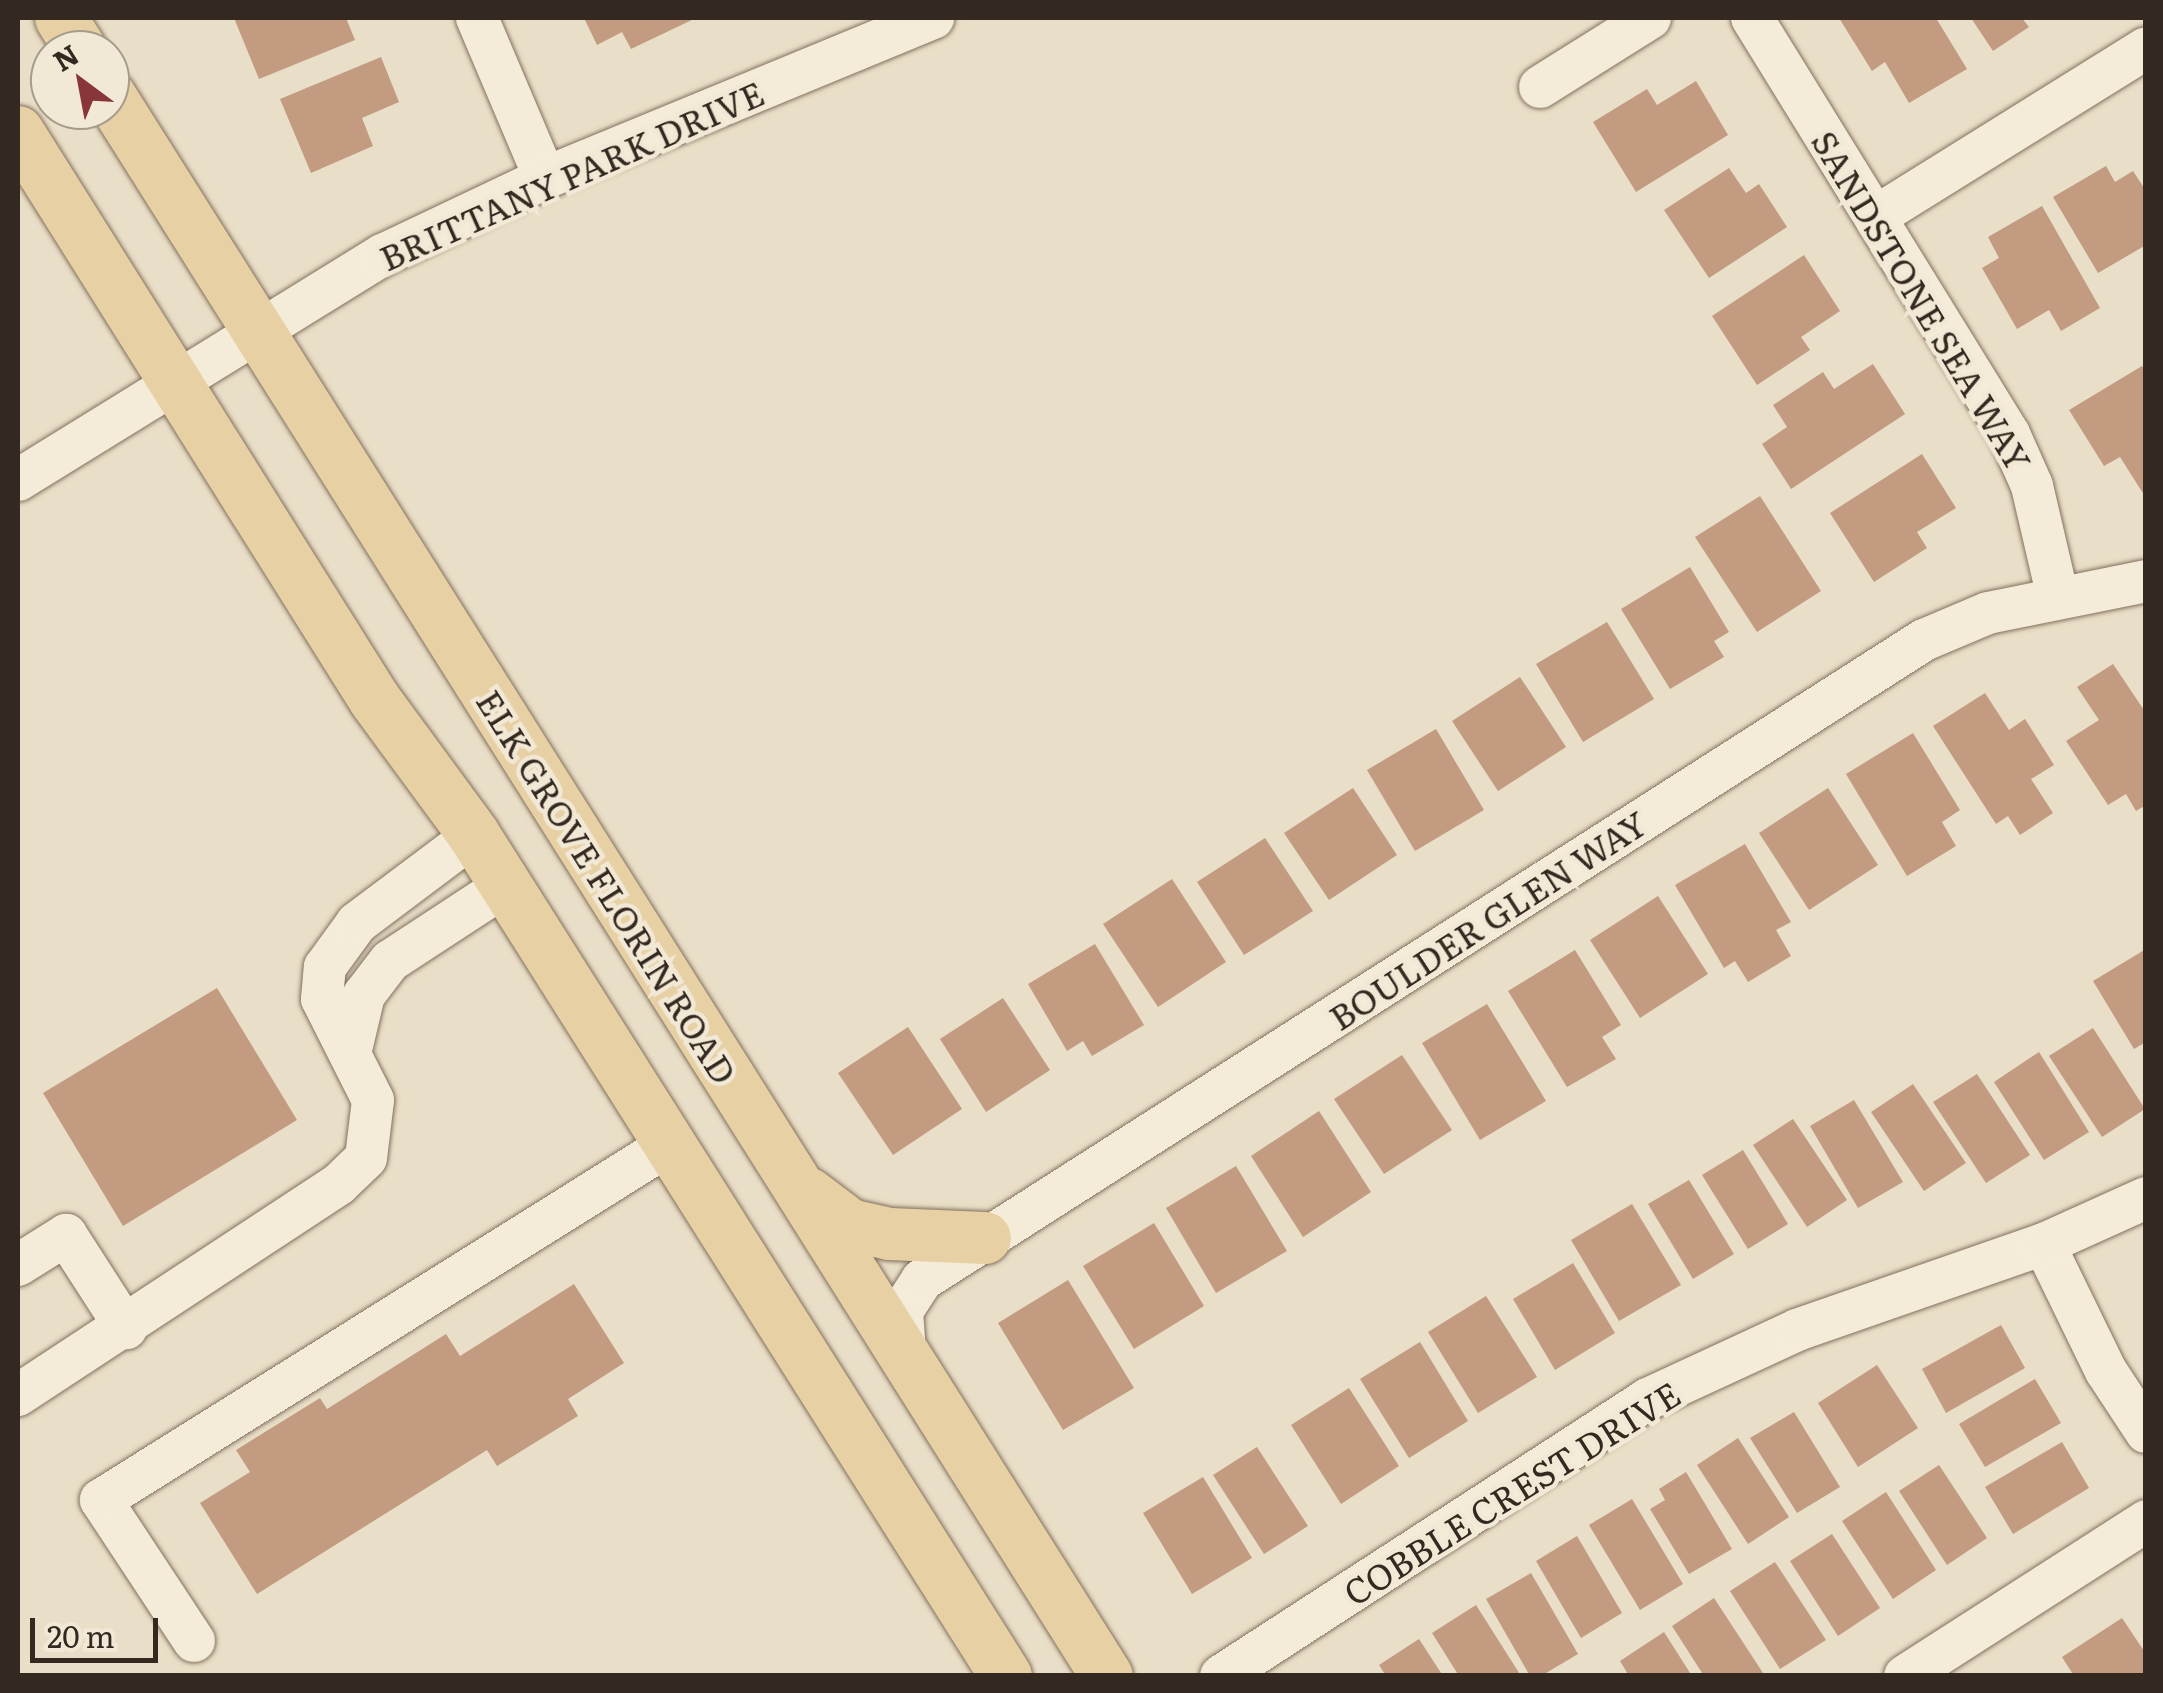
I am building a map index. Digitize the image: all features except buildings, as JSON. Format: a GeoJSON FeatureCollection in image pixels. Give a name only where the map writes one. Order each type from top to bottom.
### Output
{"type":"FeatureCollection","features":[{"type":"Feature","properties":{"kind":"main road","name":"ELK GROVE FLORIN ROAD"},"geometry":{"type":"LineString","coordinates":[[130,128],[1107,1676]]}},
{"type":"Feature","properties":{"kind":"main road"},"geometry":{"type":"LineString","coordinates":[[18,132],[375,700],[506,885],[1006,1676]]}},
{"type":"Feature","properties":{"kind":"main road"},"geometry":{"type":"LineString","coordinates":[[796,1184],[850,1225],[890,1234],[985,1238]]}},
{"type":"Feature","properties":{"kind":"street"},"geometry":{"type":"LineString","coordinates":[[476,18],[545,178]]}},
{"type":"Feature","properties":{"kind":"street","name":"BRITTANY PARK DRIVE"},"geometry":{"type":"LineString","coordinates":[[18,480],[383,255],[545,178],[933,18]]}},
{"type":"Feature","properties":{"kind":"street"},"geometry":{"type":"LineString","coordinates":[[1540,88],[1650,18]]}},
{"type":"Feature","properties":{"kind":"street","name":"SANDSTONE SEA WAY"},"geometry":{"type":"LineString","coordinates":[[1752,18],[2009,434],[2032,486],[2058,598]]}},
{"type":"Feature","properties":{"kind":"street"},"geometry":{"type":"LineString","coordinates":[[1874,217],[2146,48]]}},
{"type":"Feature","properties":{"kind":"street","name":"BOULDER GLEN WAY"},"geometry":{"type":"LineString","coordinates":[[905,1353],[902,1311],[922,1280],[1924,640],[1988,613],[2146,581]]}},
{"type":"Feature","properties":{"kind":"street"},"geometry":{"type":"LineString","coordinates":[[18,1395],[126,1328],[339,1184],[366,1158],[373,1100],[322,999],[326,967],[357,923],[474,836]]}},
{"type":"Feature","properties":{"kind":"street"},"geometry":{"type":"LineString","coordinates":[[350,1054],[364,995],[390,961],[506,885]]}},
{"type":"Feature","properties":{"kind":"street"},"geometry":{"type":"LineString","coordinates":[[194,1641],[102,1500],[670,1144]]}},
{"type":"Feature","properties":{"kind":"street","name":"COBBLE CREST DRIVE"},"geometry":{"type":"LineString","coordinates":[[1222,1676],[1648,1399],[1797,1330],[2044,1244],[2146,1198]]}},
{"type":"Feature","properties":{"kind":"street"},"geometry":{"type":"LineString","coordinates":[[18,1265],[66,1235],[126,1328]]}},
{"type":"Feature","properties":{"kind":"street"},"geometry":{"type":"LineString","coordinates":[[2044,1244],[2106,1370],[2146,1432]]}},
{"type":"Feature","properties":{"kind":"street"},"geometry":{"type":"LineString","coordinates":[[1905,1676],[2146,1521]]}}]}
